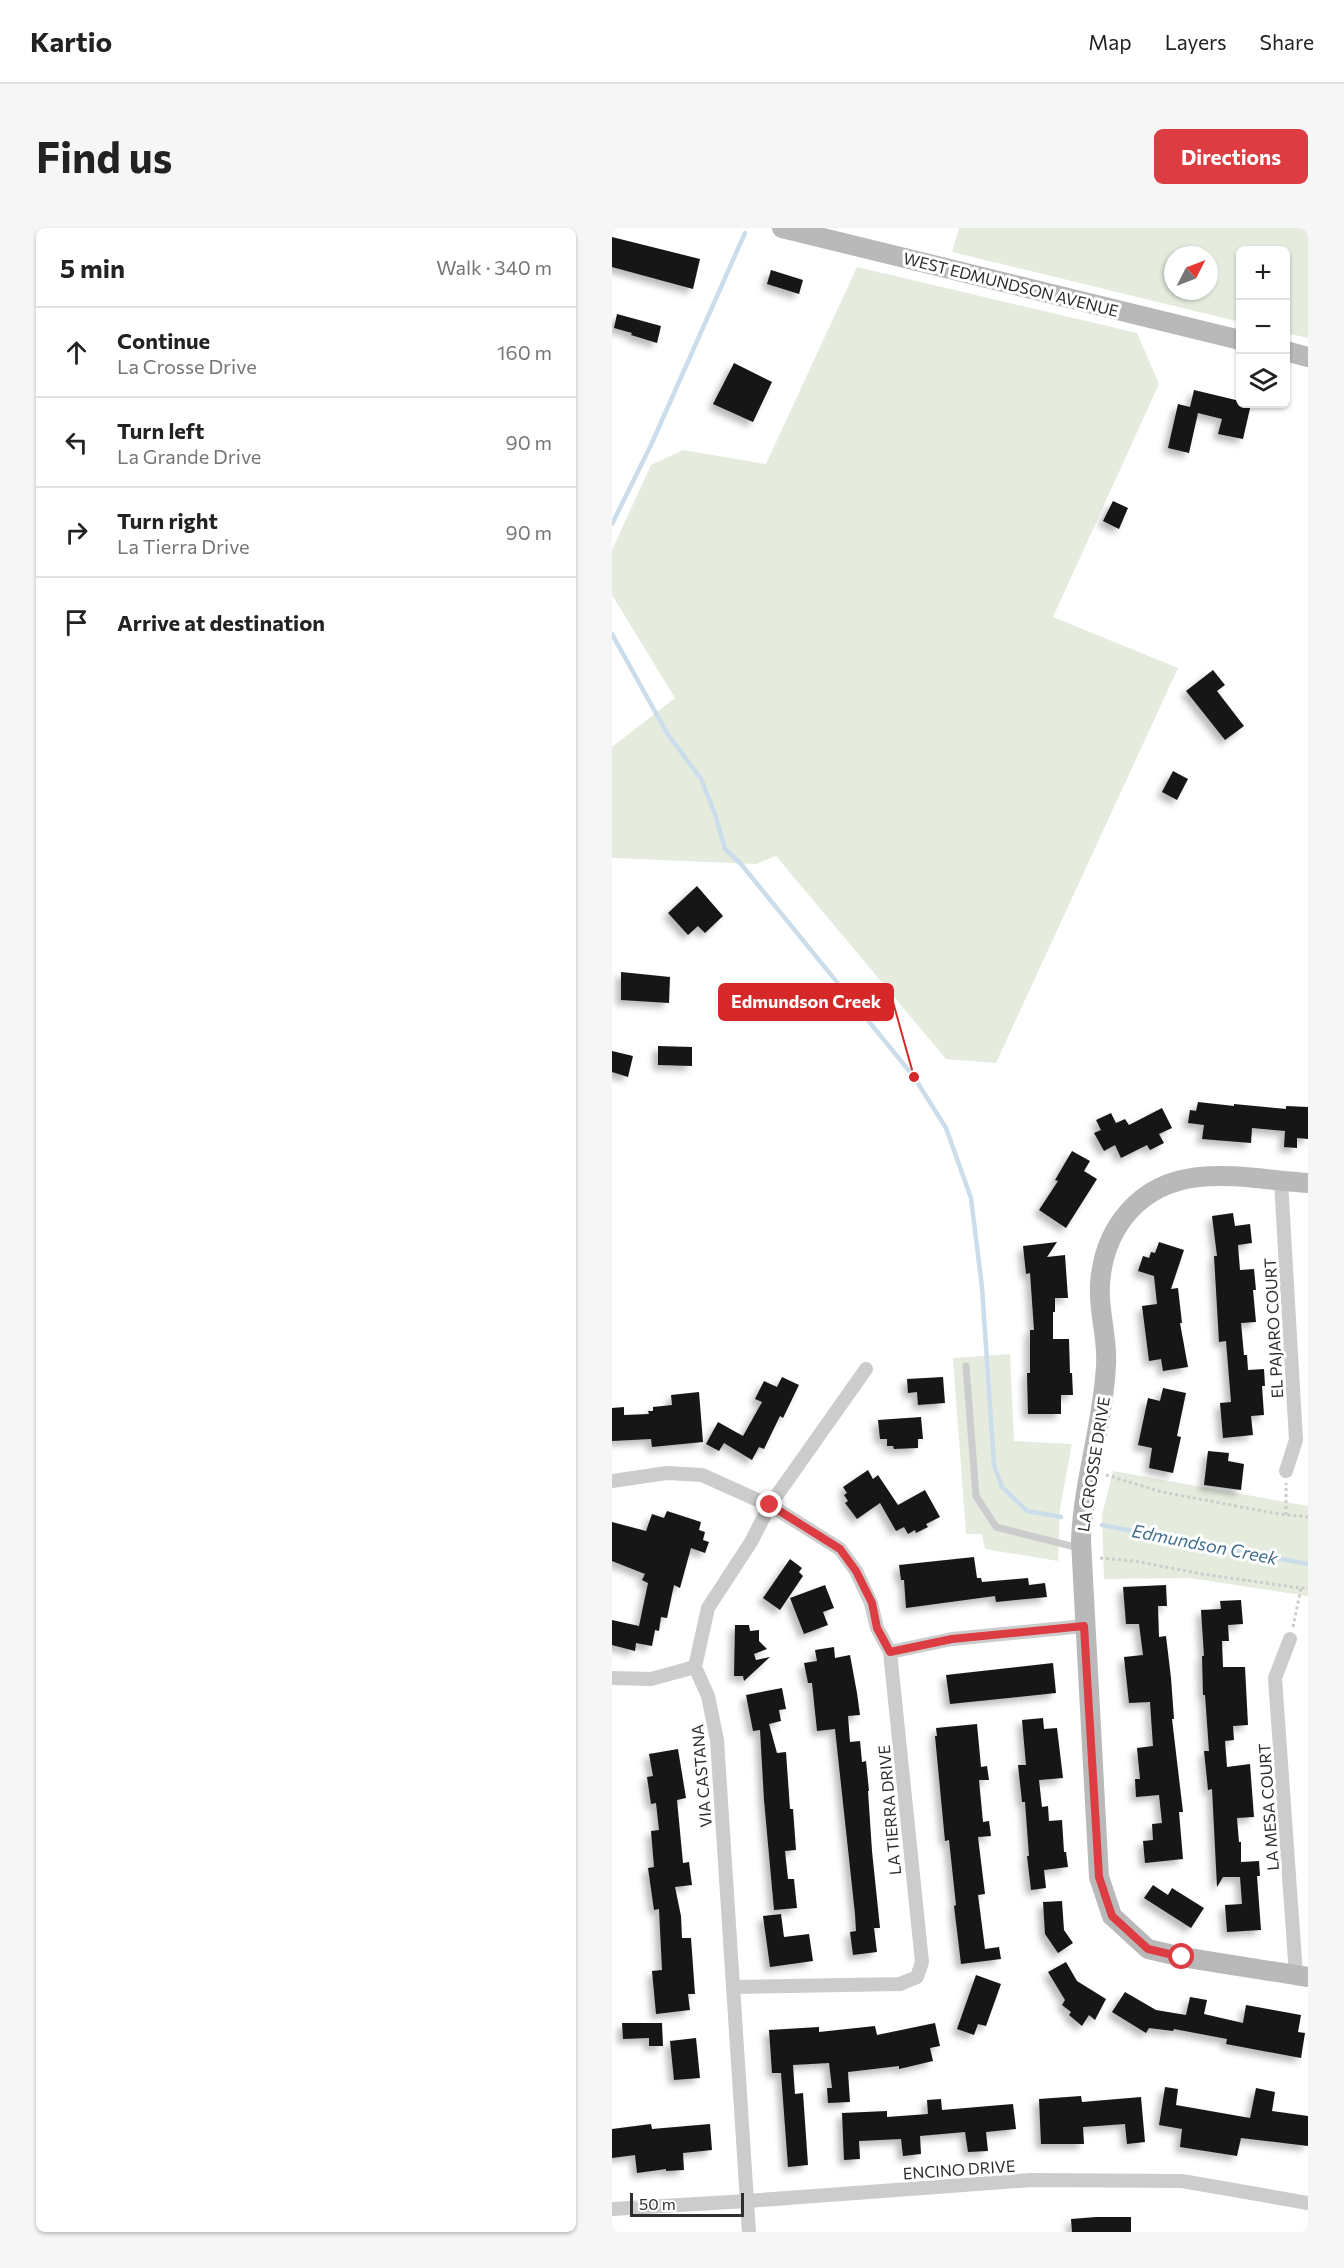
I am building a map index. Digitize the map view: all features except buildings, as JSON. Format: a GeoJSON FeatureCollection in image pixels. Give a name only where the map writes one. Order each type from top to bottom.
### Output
{"type":"FeatureCollection","features":[{"type":"Feature","properties":{"kind":"street","name":"WEST EDMUNDSON AVENUE"},"geometry":{"type":"LineString","coordinates":[[782,228],[1236,339]]}},
{"type":"Feature","properties":{"kind":"street"},"geometry":{"type":"LineString","coordinates":[[1290,352],[1308,357]]}},
{"type":"Feature","properties":{"kind":"street","name":"LA CROSSE DRIVE"},"geometry":{"type":"LineString","coordinates":[[1302,1976],[1182,1957],[1148,1949],[1112,1916],[1099,1877],[1081,1548],[1082,1512],[1103,1409],[1107,1363],[1100,1284],[1107,1245],[1119,1221],[1137,1202],[1165,1185],[1199,1177],[1308,1183]]}},
{"type":"Feature","properties":{"kind":"street","name":"EL PAJARO COURT"},"geometry":{"type":"LineString","coordinates":[[1281,1181],[1296,1440],[1286,1471]]}},
{"type":"Feature","properties":{"kind":"street"},"geometry":{"type":"LineString","coordinates":[[612,1678],[651,1679],[695,1667],[708,1608],[751,1542],[771,1506],[866,1369]]}},
{"type":"Feature","properties":{"kind":"street","name":"LA TIERRA DRIVE"},"geometry":{"type":"LineString","coordinates":[[612,1481],[667,1473],[702,1475],[771,1506],[840,1549],[856,1571],[872,1603],[877,1628],[890,1652],[922,1962],[918,1977],[900,1984],[733,1987]]}},
{"type":"Feature","properties":{"kind":"street"},"geometry":{"type":"LineString","coordinates":[[890,1652],[952,1639],[1084,1626]]}},
{"type":"Feature","properties":{"kind":"street","name":"LA MESA COURT"},"geometry":{"type":"LineString","coordinates":[[1290,1639],[1275,1678],[1302,1976]]}},
{"type":"Feature","properties":{"kind":"street","name":"VIA CASTANA"},"geometry":{"type":"LineString","coordinates":[[695,1667],[708,1696],[717,1740],[749,2232]]}},
{"type":"Feature","properties":{"kind":"street","name":"ENCINO DRIVE"},"geometry":{"type":"LineString","coordinates":[[612,2209],[747,2202],[1043,2180],[1182,2181],[1308,2203]]}},
{"type":"Feature","properties":{"kind":"lane"},"geometry":{"type":"LineString","coordinates":[[966,1366],[976,1496],[996,1527],[1081,1548]]}},
{"type":"Feature","properties":{"kind":"path"},"geometry":{"type":"LineString","coordinates":[[1090,1470],[1162,1492],[1308,1517]]}},
{"type":"Feature","properties":{"kind":"path"},"geometry":{"type":"LineString","coordinates":[[1286,1471],[1286,1515]]}},
{"type":"Feature","properties":{"kind":"path"},"geometry":{"type":"LineString","coordinates":[[1081,1548],[1102,1560],[1134,1562],[1308,1589]]}},
{"type":"Feature","properties":{"kind":"path"},"geometry":{"type":"LineString","coordinates":[[1290,1639],[1301,1588]]}},
{"type":"Feature","properties":{"kind":"shaded area"},"geometry":{"type":"Polygon","coordinates":[[[959,228],[1308,228],[1308,338],[1290,334],[1290,246],[1236,246],[1236,321],[952,252],[959,228]]]}},
{"type":"Feature","properties":{"kind":"shaded area"},"geometry":{"type":"Polygon","coordinates":[[[857,267],[1137,333],[1159,384],[1053,617],[1178,668],[996,1063],[946,1059],[776,856],[756,864],[612,858],[612,747],[675,698],[612,595],[612,550],[651,465],[683,450],[766,464],[857,267]]]}},
{"type":"Feature","properties":{"kind":"shaded area"},"geometry":{"type":"Polygon","coordinates":[[[1010,1354],[1014,1441],[1072,1444],[1060,1508],[1058,1561],[985,1549],[982,1534],[966,1534],[953,1358],[1010,1354]]]}},
{"type":"Feature","properties":{"kind":"shaded area"},"geometry":{"type":"Polygon","coordinates":[[[1113,1471],[1308,1506],[1308,1596],[1189,1578],[1104,1579],[1102,1515],[1113,1471]]]}},
{"type":"Feature","properties":{"kind":"waterway"},"geometry":{"type":"LineString","coordinates":[[612,524],[651,445],[745,233]]}},
{"type":"Feature","properties":{"kind":"waterway","name":"Edmundson Creek"},"geometry":{"type":"LineString","coordinates":[[612,634],[667,733],[701,779],[715,814],[725,849],[741,864],[914,1077],[946,1128],[971,1198],[982,1287],[994,1465],[1002,1487],[1027,1511],[1061,1517]]}},
{"type":"Feature","properties":{"kind":"waterway","name":"Edmundson Creek"},"geometry":{"type":"LineString","coordinates":[[1102,1525],[1308,1564]]}},
{"type":"Feature","properties":{"kind":"place","name":"Edmundson Creek"},"geometry":{"type":"Point","coordinates":[914,1077]}},
{"type":"Feature","properties":{"kind":"route"},"geometry":{"type":"LineString","coordinates":[[770,1505],[840,1549],[856,1571],[872,1603],[877,1628],[890,1652],[952,1639],[1084,1626],[1099,1877],[1112,1916],[1148,1949],[1182,1957]]}}]}
